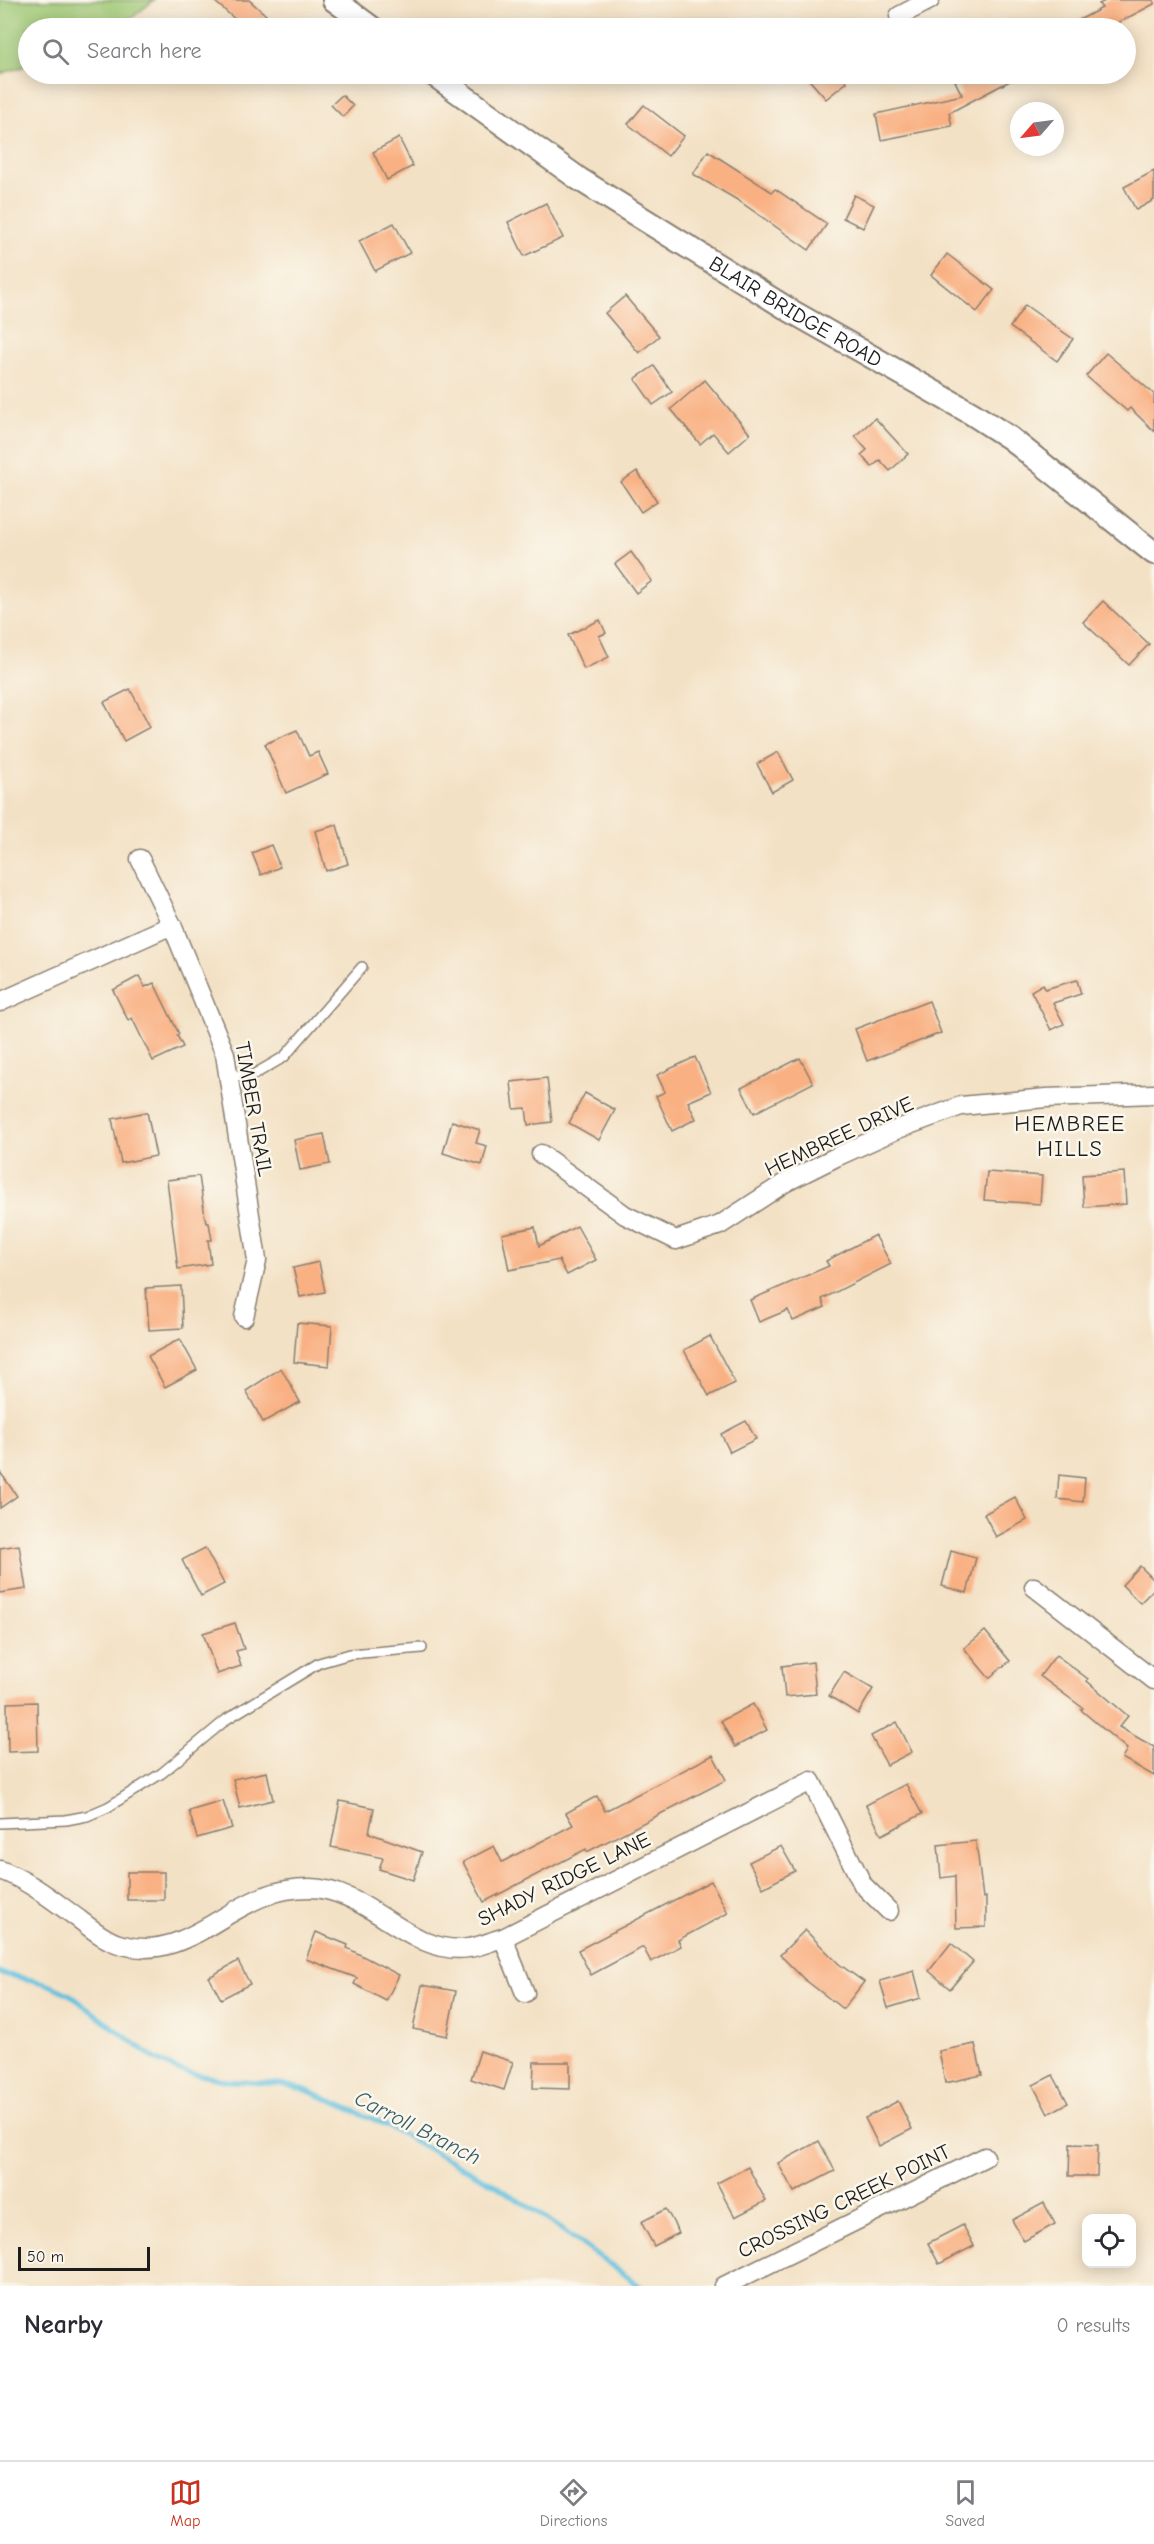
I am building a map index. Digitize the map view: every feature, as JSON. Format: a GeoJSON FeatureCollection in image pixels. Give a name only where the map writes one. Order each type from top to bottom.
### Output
{"type":"FeatureCollection","features":[{"type":"Feature","properties":{"kind":"street"},"geometry":{"type":"LineString","coordinates":[[334,0],[358,18]]}},
{"type":"Feature","properties":{"kind":"street"},"geometry":{"type":"LineString","coordinates":[[899,16],[930,0]]}},
{"type":"Feature","properties":{"kind":"street","name":"BLAIR BRIDGE ROAD"},"geometry":{"type":"LineString","coordinates":[[447,84],[579,179],[791,311],[1010,438],[1154,553]]}},
{"type":"Feature","properties":{"kind":"street","name":"TIMBER TRAIL"},"geometry":{"type":"LineString","coordinates":[[140,859],[172,925],[225,1054],[257,1260],[244,1317]]}},
{"type":"Feature","properties":{"kind":"street"},"geometry":{"type":"LineString","coordinates":[[0,1002],[172,925]]}},
{"type":"Feature","properties":{"kind":"street","name":"HEMBREE DRIVE"},"geometry":{"type":"LineString","coordinates":[[541,1155],[625,1215],[676,1240],[720,1225],[786,1182],[836,1157],[898,1129],[961,1106],[1046,1098],[1154,1094]]}},
{"type":"Feature","properties":{"kind":"street"},"geometry":{"type":"LineString","coordinates":[[1035,1587],[1154,1680]]}},
{"type":"Feature","properties":{"kind":"street","name":"SHADY RIDGE LANE"},"geometry":{"type":"LineString","coordinates":[[0,1870],[36,1888],[118,1944],[144,1948],[166,1946],[189,1938],[263,1896],[285,1890],[311,1888],[333,1890],[421,1939],[444,1947],[467,1949],[503,1938],[811,1781],[863,1885],[889,1911]]}},
{"type":"Feature","properties":{"kind":"street"},"geometry":{"type":"LineString","coordinates":[[503,1938],[525,1993]]}},
{"type":"Feature","properties":{"kind":"street","name":"CROSSING CREEK POINT"},"geometry":{"type":"LineString","coordinates":[[724,2286],[985,2157]]}},
{"type":"Feature","properties":{"kind":"lane"},"geometry":{"type":"LineString","coordinates":[[228,1076],[253,1075],[284,1057],[362,967]]}},
{"type":"Feature","properties":{"kind":"lane"},"geometry":{"type":"LineString","coordinates":[[0,1823],[66,1820],[87,1816],[108,1807],[162,1773],[227,1719],[319,1663],[350,1654],[423,1648]]}},
{"type":"Feature","properties":{"kind":"green space"},"geometry":{"type":"Polygon","coordinates":[[[0,0],[154,0],[132,18],[18,18],[18,68],[0,74],[0,0]]]}},
{"type":"Feature","properties":{"kind":"building"},"geometry":{"type":"Polygon","coordinates":[[[213,0],[249,0],[266,15],[263,18],[234,18],[213,0]]]}},
{"type":"Feature","properties":{"kind":"building"},"geometry":{"type":"Polygon","coordinates":[[[1107,0],[1154,0],[1154,4],[1127,18],[1083,18],[1102,8],[1099,4],[1107,0]]]}},
{"type":"Feature","properties":{"kind":"building"},"geometry":{"type":"Polygon","coordinates":[[[813,84],[845,84],[826,99],[813,84]]]}},
{"type":"Feature","properties":{"kind":"building"},"geometry":{"type":"Polygon","coordinates":[[[956,84],[1004,84],[949,113],[952,126],[881,140],[876,114],[962,95],[956,84]]]}},
{"type":"Feature","properties":{"kind":"building"},"geometry":{"type":"Polygon","coordinates":[[[342,95],[353,106],[343,117],[331,105],[342,95]]]}},
{"type":"Feature","properties":{"kind":"building"},"geometry":{"type":"Polygon","coordinates":[[[644,105],[684,136],[668,156],[628,124],[644,105]]]}},
{"type":"Feature","properties":{"kind":"building"},"geometry":{"type":"Polygon","coordinates":[[[399,138],[413,166],[387,180],[373,152],[399,138]]]}},
{"type":"Feature","properties":{"kind":"building"},"geometry":{"type":"Polygon","coordinates":[[[708,151],[772,192],[775,189],[827,224],[809,250],[739,201],[693,174],[708,151]]]}},
{"type":"Feature","properties":{"kind":"building"},"geometry":{"type":"Polygon","coordinates":[[[1154,171],[1154,200],[1136,210],[1124,187],[1154,171]]]}},
{"type":"Feature","properties":{"kind":"building"},"geometry":{"type":"Polygon","coordinates":[[[854,195],[874,205],[863,228],[843,218],[854,195]]]}},
{"type":"Feature","properties":{"kind":"building"},"geometry":{"type":"Polygon","coordinates":[[[546,203],[563,238],[524,256],[508,222],[546,203]]]}},
{"type":"Feature","properties":{"kind":"building"},"geometry":{"type":"Polygon","coordinates":[[[394,223],[410,253],[375,271],[359,241],[394,223]]]}},
{"type":"Feature","properties":{"kind":"building"},"geometry":{"type":"Polygon","coordinates":[[[947,254],[994,290],[977,312],[931,275],[947,254]]]}},
{"type":"Feature","properties":{"kind":"building"},"geometry":{"type":"Polygon","coordinates":[[[625,296],[659,336],[639,353],[605,313],[625,296]]]}},
{"type":"Feature","properties":{"kind":"building"},"geometry":{"type":"Polygon","coordinates":[[[1025,305],[1073,339],[1057,361],[1010,327],[1025,305]]]}},
{"type":"Feature","properties":{"kind":"building"},"geometry":{"type":"Polygon","coordinates":[[[1106,353],[1154,394],[1154,431],[1130,408],[1127,411],[1086,376],[1106,353]]]}},
{"type":"Feature","properties":{"kind":"building"},"geometry":{"type":"Polygon","coordinates":[[[654,366],[672,392],[653,405],[635,379],[654,366]]]}},
{"type":"Feature","properties":{"kind":"building"},"geometry":{"type":"Polygon","coordinates":[[[705,380],[750,434],[729,452],[713,433],[700,444],[671,409],[705,380]]]}},
{"type":"Feature","properties":{"kind":"building"},"geometry":{"type":"Polygon","coordinates":[[[875,418],[908,454],[890,471],[880,460],[872,467],[861,455],[867,450],[855,436],[875,418]]]}},
{"type":"Feature","properties":{"kind":"building"},"geometry":{"type":"Polygon","coordinates":[[[637,471],[657,501],[641,512],[621,482],[637,471]]]}},
{"type":"Feature","properties":{"kind":"building"},"geometry":{"type":"Polygon","coordinates":[[[631,552],[652,581],[636,593],[615,564],[631,552]]]}},
{"type":"Feature","properties":{"kind":"building"},"geometry":{"type":"Polygon","coordinates":[[[1103,601],[1149,644],[1129,665],[1083,622],[1103,601]]]}},
{"type":"Feature","properties":{"kind":"building"},"geometry":{"type":"Polygon","coordinates":[[[600,620],[606,633],[599,636],[609,657],[584,669],[568,635],[600,620]]]}},
{"type":"Feature","properties":{"kind":"building"},"geometry":{"type":"Polygon","coordinates":[[[130,689],[150,727],[124,741],[104,702],[130,689]]]}},
{"type":"Feature","properties":{"kind":"building"},"geometry":{"type":"Polygon","coordinates":[[[297,730],[309,756],[318,752],[328,774],[286,793],[265,744],[297,730]]]}},
{"type":"Feature","properties":{"kind":"building"},"geometry":{"type":"Polygon","coordinates":[[[778,752],[793,780],[772,792],[757,764],[778,752]]]}},
{"type":"Feature","properties":{"kind":"building"},"geometry":{"type":"Polygon","coordinates":[[[337,825],[348,864],[326,871],[315,831],[337,825]]]}},
{"type":"Feature","properties":{"kind":"building"},"geometry":{"type":"Polygon","coordinates":[[[271,845],[280,867],[261,875],[252,853],[271,845]]]}},
{"type":"Feature","properties":{"kind":"building"},"geometry":{"type":"Polygon","coordinates":[[[139,976],[145,987],[154,983],[183,1047],[153,1061],[132,1018],[128,1020],[113,990],[139,976]]]}},
{"type":"Feature","properties":{"kind":"building"},"geometry":{"type":"Polygon","coordinates":[[[1077,980],[1081,994],[1053,1003],[1064,1024],[1051,1030],[1031,991],[1043,984],[1045,989],[1077,980]]]}},
{"type":"Feature","properties":{"kind":"building"},"geometry":{"type":"Polygon","coordinates":[[[929,1001],[941,1033],[867,1061],[855,1029],[929,1001]]]}},
{"type":"Feature","properties":{"kind":"building"},"geometry":{"type":"Polygon","coordinates":[[[695,1057],[711,1092],[688,1102],[696,1119],[672,1131],[656,1096],[665,1092],[657,1075],[695,1057]]]}},
{"type":"Feature","properties":{"kind":"building"},"geometry":{"type":"Polygon","coordinates":[[[800,1058],[813,1083],[754,1113],[741,1088],[800,1058]]]}},
{"type":"Feature","properties":{"kind":"building"},"geometry":{"type":"Polygon","coordinates":[[[547,1078],[552,1122],[528,1125],[526,1108],[514,1109],[511,1082],[547,1078]]]}},
{"type":"Feature","properties":{"kind":"building"},"geometry":{"type":"Polygon","coordinates":[[[585,1093],[615,1110],[599,1140],[569,1123],[585,1093]]]}},
{"type":"Feature","properties":{"kind":"building"},"geometry":{"type":"Polygon","coordinates":[[[147,1112],[156,1156],[121,1163],[112,1119],[147,1112]]]}},
{"type":"Feature","properties":{"kind":"building"},"geometry":{"type":"Polygon","coordinates":[[[452,1121],[480,1130],[476,1143],[487,1146],[482,1165],[443,1153],[452,1121]]]}},
{"type":"Feature","properties":{"kind":"building"},"geometry":{"type":"Polygon","coordinates":[[[324,1134],[330,1164],[300,1170],[294,1140],[324,1134]]]}},
{"type":"Feature","properties":{"kind":"building"},"geometry":{"type":"Polygon","coordinates":[[[987,1172],[1042,1176],[1040,1204],[984,1200],[987,1172]]]}},
{"type":"Feature","properties":{"kind":"building"},"geometry":{"type":"Polygon","coordinates":[[[1124,1172],[1126,1204],[1084,1207],[1082,1175],[1124,1172]]]}},
{"type":"Feature","properties":{"kind":"building"},"geometry":{"type":"Polygon","coordinates":[[[199,1176],[206,1223],[209,1223],[212,1240],[208,1240],[211,1264],[178,1269],[167,1180],[199,1176]]]}},
{"type":"Feature","properties":{"kind":"building"},"geometry":{"type":"Polygon","coordinates":[[[577,1226],[596,1260],[567,1275],[559,1260],[509,1270],[502,1234],[535,1227],[539,1246],[577,1226]]]}},
{"type":"Feature","properties":{"kind":"building"},"geometry":{"type":"Polygon","coordinates":[[[875,1235],[891,1264],[822,1299],[825,1307],[793,1321],[788,1310],[759,1322],[750,1300],[829,1266],[826,1261],[875,1235]]]}},
{"type":"Feature","properties":{"kind":"building"},"geometry":{"type":"Polygon","coordinates":[[[319,1262],[325,1292],[300,1297],[293,1268],[319,1262]]]}},
{"type":"Feature","properties":{"kind":"building"},"geometry":{"type":"Polygon","coordinates":[[[181,1286],[183,1328],[149,1330],[146,1288],[181,1286]]]}},
{"type":"Feature","properties":{"kind":"building"},"geometry":{"type":"Polygon","coordinates":[[[297,1323],[332,1326],[329,1366],[294,1362],[297,1323]]]}},
{"type":"Feature","properties":{"kind":"building"},"geometry":{"type":"Polygon","coordinates":[[[710,1336],[735,1383],[709,1396],[684,1350],[710,1336]]]}},
{"type":"Feature","properties":{"kind":"building"},"geometry":{"type":"Polygon","coordinates":[[[180,1339],[197,1370],[165,1387],[148,1356],[180,1339]]]}},
{"type":"Feature","properties":{"kind":"building"},"geometry":{"type":"Polygon","coordinates":[[[281,1368],[300,1402],[263,1422],[246,1391],[281,1368]]]}},
{"type":"Feature","properties":{"kind":"building"},"geometry":{"type":"Polygon","coordinates":[[[746,1421],[756,1439],[730,1452],[721,1434],[746,1421]]]}},
{"type":"Feature","properties":{"kind":"building"},"geometry":{"type":"Polygon","coordinates":[[[0,1472],[17,1496],[0,1508],[0,1472]]]}},
{"type":"Feature","properties":{"kind":"building"},"geometry":{"type":"Polygon","coordinates":[[[1059,1475],[1085,1478],[1083,1502],[1057,1499],[1059,1475]]]}},
{"type":"Feature","properties":{"kind":"building"},"geometry":{"type":"Polygon","coordinates":[[[1015,1497],[1027,1520],[996,1537],[984,1514],[1015,1497]]]}},
{"type":"Feature","properties":{"kind":"building"},"geometry":{"type":"Polygon","coordinates":[[[19,1545],[26,1589],[0,1593],[0,1548],[19,1545]]]}},
{"type":"Feature","properties":{"kind":"building"},"geometry":{"type":"Polygon","coordinates":[[[205,1548],[224,1584],[201,1596],[182,1560],[205,1548]]]}},
{"type":"Feature","properties":{"kind":"building"},"geometry":{"type":"Polygon","coordinates":[[[951,1551],[976,1558],[967,1593],[942,1586],[951,1551]]]}},
{"type":"Feature","properties":{"kind":"building"},"geometry":{"type":"Polygon","coordinates":[[[1140,1566],[1154,1580],[1154,1589],[1140,1603],[1122,1585],[1140,1566]]]}},
{"type":"Feature","properties":{"kind":"building"},"geometry":{"type":"Polygon","coordinates":[[[235,1623],[244,1649],[236,1651],[241,1666],[217,1674],[203,1633],[235,1623]]]}},
{"type":"Feature","properties":{"kind":"building"},"geometry":{"type":"Polygon","coordinates":[[[985,1631],[1010,1661],[989,1678],[964,1648],[985,1631]]]}},
{"type":"Feature","properties":{"kind":"building"},"geometry":{"type":"Polygon","coordinates":[[[1056,1655],[1088,1679],[1087,1681],[1128,1716],[1119,1727],[1154,1747],[1154,1776],[1122,1758],[1127,1749],[1081,1710],[1083,1708],[1040,1676],[1056,1655]]]}},
{"type":"Feature","properties":{"kind":"building"},"geometry":{"type":"Polygon","coordinates":[[[813,1662],[816,1694],[785,1697],[782,1666],[813,1662]]]}},
{"type":"Feature","properties":{"kind":"building"},"geometry":{"type":"Polygon","coordinates":[[[844,1672],[873,1689],[858,1714],[829,1696],[844,1672]]]}},
{"type":"Feature","properties":{"kind":"building"},"geometry":{"type":"Polygon","coordinates":[[[37,1702],[38,1751],[8,1752],[7,1703],[37,1702]]]}},
{"type":"Feature","properties":{"kind":"building"},"geometry":{"type":"Polygon","coordinates":[[[753,1704],[767,1730],[735,1747],[721,1721],[753,1704]]]}},
{"type":"Feature","properties":{"kind":"building"},"geometry":{"type":"Polygon","coordinates":[[[897,1722],[912,1752],[887,1765],[871,1736],[897,1722]]]}},
{"type":"Feature","properties":{"kind":"building"},"geometry":{"type":"Polygon","coordinates":[[[713,1755],[726,1780],[484,1902],[463,1862],[494,1846],[502,1862],[573,1825],[566,1813],[597,1796],[605,1811],[713,1755]]]}},
{"type":"Feature","properties":{"kind":"building"},"geometry":{"type":"Polygon","coordinates":[[[267,1772],[273,1800],[240,1808],[233,1779],[267,1772]]]}},
{"type":"Feature","properties":{"kind":"building"},"geometry":{"type":"Polygon","coordinates":[[[906,1784],[922,1814],[882,1835],[866,1805],[906,1784]]]}},
{"type":"Feature","properties":{"kind":"building"},"geometry":{"type":"Polygon","coordinates":[[[223,1801],[232,1828],[197,1838],[189,1811],[223,1801]]]}},
{"type":"Feature","properties":{"kind":"building"},"geometry":{"type":"Polygon","coordinates":[[[340,1801],[374,1808],[369,1833],[422,1852],[413,1880],[379,1869],[383,1858],[331,1847],[340,1801]]]}},
{"type":"Feature","properties":{"kind":"building"},"geometry":{"type":"Polygon","coordinates":[[[976,1841],[983,1898],[986,1897],[986,1927],[956,1928],[955,1876],[941,1878],[938,1845],[976,1841]]]}},
{"type":"Feature","properties":{"kind":"building"},"geometry":{"type":"Polygon","coordinates":[[[781,1846],[795,1871],[763,1888],[749,1862],[781,1846]]]}},
{"type":"Feature","properties":{"kind":"building"},"geometry":{"type":"Polygon","coordinates":[[[127,1872],[164,1872],[164,1900],[127,1900],[127,1872]]]}},
{"type":"Feature","properties":{"kind":"building"},"geometry":{"type":"Polygon","coordinates":[[[711,1881],[728,1913],[678,1940],[681,1946],[651,1962],[643,1947],[591,1975],[578,1950],[711,1881]]]}},
{"type":"Feature","properties":{"kind":"building"},"geometry":{"type":"Polygon","coordinates":[[[805,1930],[839,1964],[864,1982],[843,2009],[804,1979],[780,1955],[805,1930]]]}},
{"type":"Feature","properties":{"kind":"building"},"geometry":{"type":"Polygon","coordinates":[[[316,1932],[348,1945],[347,1948],[399,1975],[386,2001],[354,1984],[357,1978],[306,1959],[316,1932]]]}},
{"type":"Feature","properties":{"kind":"building"},"geometry":{"type":"Polygon","coordinates":[[[951,1943],[973,1962],[950,1989],[929,1971],[951,1943]]]}},
{"type":"Feature","properties":{"kind":"building"},"geometry":{"type":"Polygon","coordinates":[[[238,1961],[250,1984],[221,1999],[209,1977],[238,1961]]]}},
{"type":"Feature","properties":{"kind":"building"},"geometry":{"type":"Polygon","coordinates":[[[914,1971],[921,1998],[888,2008],[880,1981],[914,1971]]]}},
{"type":"Feature","properties":{"kind":"building"},"geometry":{"type":"Polygon","coordinates":[[[422,1985],[456,1991],[447,2036],[413,2029],[422,1985]]]}},
{"type":"Feature","properties":{"kind":"building"},"geometry":{"type":"Polygon","coordinates":[[[975,2044],[982,2075],[945,2083],[939,2051],[975,2044]]]}},
{"type":"Feature","properties":{"kind":"building"},"geometry":{"type":"Polygon","coordinates":[[[480,2051],[513,2062],[504,2090],[471,2079],[480,2051]]]}},
{"type":"Feature","properties":{"kind":"building"},"geometry":{"type":"Polygon","coordinates":[[[534,2062],[570,2062],[570,2089],[533,2088],[534,2062]]]}},
{"type":"Feature","properties":{"kind":"building"},"geometry":{"type":"Polygon","coordinates":[[[1053,2075],[1068,2103],[1048,2114],[1033,2085],[1053,2075]]]}},
{"type":"Feature","properties":{"kind":"building"},"geometry":{"type":"Polygon","coordinates":[[[898,2101],[912,2129],[879,2146],[865,2118],[898,2101]]]}},
{"type":"Feature","properties":{"kind":"building"},"geometry":{"type":"Polygon","coordinates":[[[819,2141],[835,2171],[794,2192],[778,2163],[819,2141]]]}},
{"type":"Feature","properties":{"kind":"building"},"geometry":{"type":"Polygon","coordinates":[[[1070,2144],[1098,2145],[1097,2176],[1069,2176],[1070,2144]]]}},
{"type":"Feature","properties":{"kind":"building"},"geometry":{"type":"Polygon","coordinates":[[[748,2167],[766,2201],[735,2217],[717,2183],[748,2167]]]}},
{"type":"Feature","properties":{"kind":"building"},"geometry":{"type":"Polygon","coordinates":[[[1044,2203],[1055,2224],[1024,2241],[1012,2220],[1044,2203]]]}},
{"type":"Feature","properties":{"kind":"building"},"geometry":{"type":"Polygon","coordinates":[[[666,2209],[679,2233],[654,2246],[641,2222],[666,2209]]]}},
{"type":"Feature","properties":{"kind":"building"},"geometry":{"type":"Polygon","coordinates":[[[963,2225],[974,2246],[939,2264],[928,2243],[963,2225]]]}},
{"type":"Feature","properties":{"kind":"waterway","name":"Carroll Branch"},"geometry":{"type":"LineString","coordinates":[[0,1973],[45,1983],[69,1994],[154,2058],[177,2070],[228,2081],[281,2084],[306,2090],[380,2122],[495,2185],[540,2214],[640,2286]]}},
{"type":"Feature","properties":{"kind":"district","name":"HEMBREE HILLS"},"geometry":{"type":"Point","coordinates":[1070,1136]}}]}
